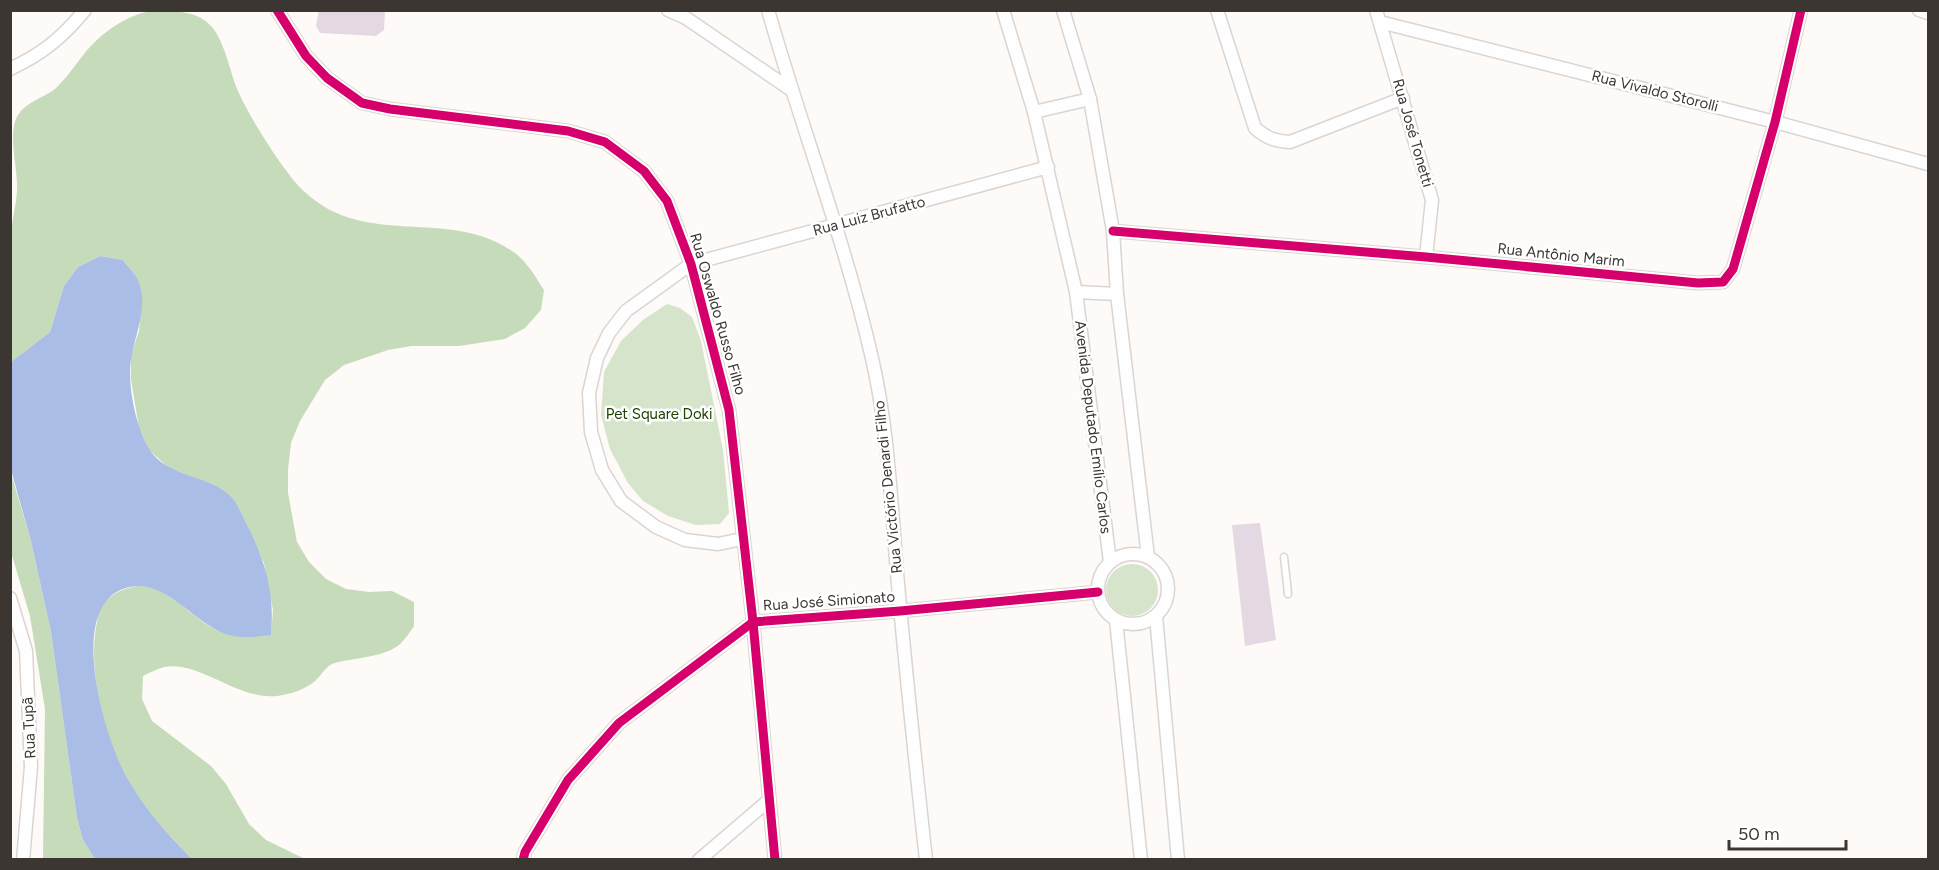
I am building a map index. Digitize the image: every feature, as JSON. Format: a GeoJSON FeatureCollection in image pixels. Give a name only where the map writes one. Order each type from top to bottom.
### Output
{"type":"FeatureCollection","features":[{"type":"Feature","properties":{"kind":"street"},"geometry":{"type":"LineString","coordinates":[[10,69],[36,57],[70,29],[84,10]]}},
{"type":"Feature","properties":{"kind":"street","name":"Rua Oswaldo Russo Filho"},"geometry":{"type":"LineString","coordinates":[[277,10],[306,56],[327,78],[362,103],[390,110],[568,131],[605,142],[644,171],[667,201],[691,264],[729,410],[753,622],[775,860]]}},
{"type":"Feature","properties":{"kind":"street"},"geometry":{"type":"LineString","coordinates":[[668,10],[686,18],[790,89]]}},
{"type":"Feature","properties":{"kind":"street","name":"Rua Victório Denardi Filho"},"geometry":{"type":"LineString","coordinates":[[768,10],[790,89],[836,225],[872,355],[883,420],[926,860]]}},
{"type":"Feature","properties":{"kind":"street","name":"Avenida Deputado Emílio Carlos"},"geometry":{"type":"LineString","coordinates":[[1003,10],[1034,112],[1076,291],[1110,562]]}},
{"type":"Feature","properties":{"kind":"street"},"geometry":{"type":"LineString","coordinates":[[1063,10],[1090,99],[1113,231],[1117,294],[1148,557]]}},
{"type":"Feature","properties":{"kind":"street"},"geometry":{"type":"LineString","coordinates":[[1217,10],[1255,128],[1264,136],[1275,141],[1290,142],[1403,98]]}},
{"type":"Feature","properties":{"kind":"street","name":"Rua Antônio Marim"},"geometry":{"type":"LineString","coordinates":[[1113,231],[1426,257],[1698,283],[1723,282],[1733,269],[1775,122],[1801,10]]}},
{"type":"Feature","properties":{"kind":"street"},"geometry":{"type":"LineString","coordinates":[[1919,10],[1929,13]]}},
{"type":"Feature","properties":{"kind":"street","name":"Rua Vivaldo Storolli"},"geometry":{"type":"LineString","coordinates":[[1378,16],[1929,164]]}},
{"type":"Feature","properties":{"kind":"street","name":"Rua José Tonetti"},"geometry":{"type":"LineString","coordinates":[[1378,16],[1432,200],[1426,257]]}},
{"type":"Feature","properties":{"kind":"street"},"geometry":{"type":"LineString","coordinates":[[1034,112],[1090,99]]}},
{"type":"Feature","properties":{"kind":"street","name":"Rua Luiz Brufatto"},"geometry":{"type":"LineString","coordinates":[[691,264],[1048,167]]}},
{"type":"Feature","properties":{"kind":"street"},"geometry":{"type":"LineString","coordinates":[[691,264],[626,311],[609,333],[597,358],[589,393],[591,432],[602,470],[621,501],[656,527],[685,540],[718,544],[742,539]]}},
{"type":"Feature","properties":{"kind":"street"},"geometry":{"type":"LineString","coordinates":[[1076,291],[1117,294]]}},
{"type":"Feature","properties":{"kind":"street"},"geometry":{"type":"LineString","coordinates":[[1128,554],[1148,557],[1161,567],[1168,584],[1165,603],[1156,616],[1147,621],[1126,624],[1116,620],[1104,608],[1098,592],[1101,575],[1110,562],[1128,554]]}},
{"type":"Feature","properties":{"kind":"street","name":"Rua José Simionato"},"geometry":{"type":"LineString","coordinates":[[523,860],[525,852],[568,780],[619,723],[753,622],[1098,592]]}},
{"type":"Feature","properties":{"kind":"street","name":"Rua Tupã"},"geometry":{"type":"LineString","coordinates":[[10,598],[26,651],[31,767],[23,860]]}},
{"type":"Feature","properties":{"kind":"street"},"geometry":{"type":"LineString","coordinates":[[1156,616],[1178,860]]}},
{"type":"Feature","properties":{"kind":"street"},"geometry":{"type":"LineString","coordinates":[[1116,620],[1142,860]]}},
{"type":"Feature","properties":{"kind":"street"},"geometry":{"type":"LineString","coordinates":[[699,860],[768,801]]}},
{"type":"Feature","properties":{"kind":"lane"},"geometry":{"type":"LineString","coordinates":[[1284,557],[1288,594]]}},
{"type":"Feature","properties":{"kind":"green space"},"geometry":{"type":"Polygon","coordinates":[[[153,11],[190,14],[209,24],[219,37],[238,91],[250,115],[288,173],[306,193],[330,210],[355,220],[462,231],[488,238],[522,259],[544,290],[541,310],[525,328],[505,339],[459,346],[411,346],[388,350],[344,365],[325,380],[300,421],[291,443],[288,493],[297,542],[309,562],[326,579],[346,589],[369,592],[392,591],[414,602],[414,626],[400,644],[386,652],[332,664],[306,687],[277,696],[262,696],[247,692],[205,674],[177,666],[164,667],[143,676],[142,699],[152,721],[211,766],[226,784],[249,824],[266,840],[305,859],[192,859],[140,799],[118,761],[105,723],[96,681],[94,640],[99,610],[111,596],[132,587],[149,587],[171,598],[204,623],[225,633],[236,635],[271,635],[273,610],[264,563],[244,519],[214,485],[169,468],[149,450],[139,428],[131,379],[131,355],[139,331],[142,302],[137,279],[123,260],[100,256],[78,267],[64,286],[50,332],[11,362],[10,253],[17,188],[13,141],[15,122],[25,107],[55,89],[91,46],[106,32],[124,20],[153,11]]]}},
{"type":"Feature","properties":{"kind":"green space","name":"Pet Square Doki"},"geometry":{"type":"Polygon","coordinates":[[[667,304],[680,308],[692,317],[701,341],[723,450],[729,513],[720,524],[696,525],[668,516],[643,501],[628,483],[610,449],[601,415],[604,372],[621,341],[643,320],[667,304]]]}},
{"type":"Feature","properties":{"kind":"green space"},"geometry":{"type":"Polygon","coordinates":[[[10,470],[31,541],[51,632],[77,818],[83,840],[95,859],[43,859],[45,709],[30,616],[11,552],[10,470]]]}},
{"type":"Feature","properties":{"kind":"green space"},"geometry":{"type":"Polygon","coordinates":[[[1127,564],[1137,564],[1151,571],[1158,590],[1151,609],[1137,616],[1127,616],[1117,612],[1110,605],[1106,595],[1106,585],[1110,575],[1117,568],[1127,564]]]}},
{"type":"Feature","properties":{"kind":"water"},"geometry":{"type":"Polygon","coordinates":[[[100,256],[123,260],[137,278],[140,287],[142,306],[130,365],[130,377],[136,414],[148,447],[161,462],[169,467],[214,485],[234,500],[258,549],[270,590],[271,635],[243,637],[226,634],[205,623],[172,598],[150,587],[139,586],[115,593],[100,611],[94,637],[94,668],[108,731],[118,758],[127,778],[149,810],[165,831],[192,859],[95,859],[83,840],[77,818],[51,632],[31,541],[11,470],[11,362],[50,332],[64,286],[78,267],[100,256]]]}},
{"type":"Feature","properties":{"kind":"building"},"geometry":{"type":"Polygon","coordinates":[[[319,10],[385,10],[384,30],[376,36],[320,33],[316,26],[319,10]]]}},
{"type":"Feature","properties":{"kind":"building"},"geometry":{"type":"Polygon","coordinates":[[[1260,523],[1276,640],[1245,646],[1232,525],[1260,523]]]}},
{"type":"Feature","properties":{"kind":"cycle path"},"geometry":{"type":"LineString","coordinates":[[277,10],[306,56],[327,78],[362,103],[390,109],[568,131],[605,142],[644,171],[667,201],[691,264],[729,410],[753,622],[775,860]]}},
{"type":"Feature","properties":{"kind":"cycle path"},"geometry":{"type":"LineString","coordinates":[[1113,231],[1426,257],[1698,283],[1723,282],[1733,269],[1775,122],[1801,10]]}},
{"type":"Feature","properties":{"kind":"cycle path"},"geometry":{"type":"LineString","coordinates":[[523,860],[525,852],[568,780],[619,723],[753,622],[1098,592]]}}]}
